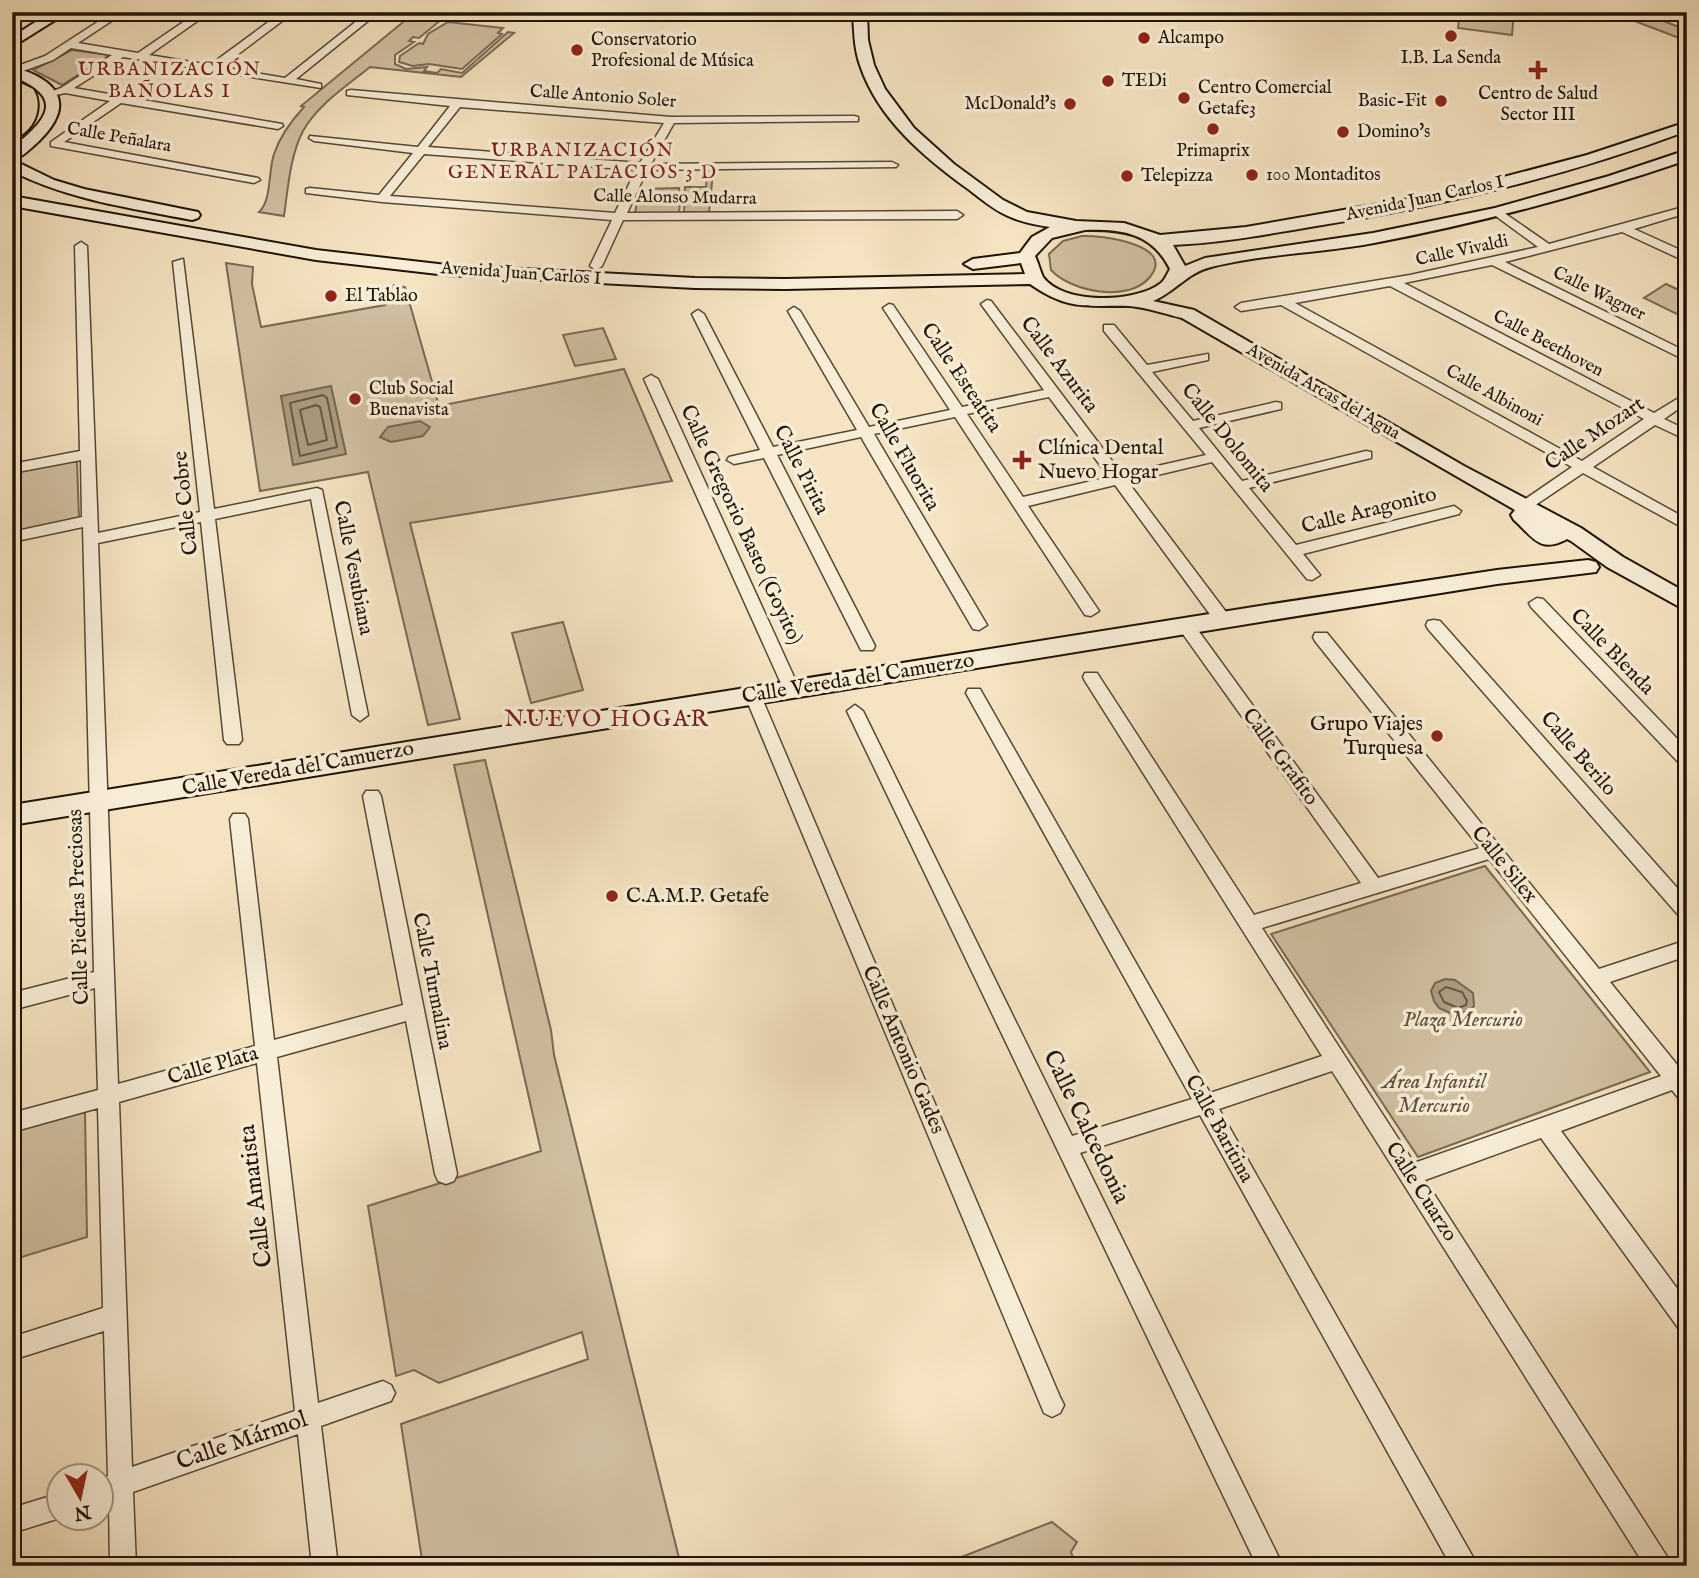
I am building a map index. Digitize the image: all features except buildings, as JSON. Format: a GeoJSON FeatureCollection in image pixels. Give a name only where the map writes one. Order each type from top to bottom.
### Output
{"type":"FeatureCollection","features":[{"type":"Feature","properties":{"kind":"highway"},"geometry":{"type":"LineString","coordinates":[[13,76],[26,93],[30,107],[22,123],[28,135]]}},
{"type":"Feature","properties":{"kind":"main road"},"geometry":{"type":"LineString","coordinates":[[12,43],[61,12]]}},
{"type":"Feature","properties":{"kind":"main road"},"geometry":{"type":"LineString","coordinates":[[860,12],[860,43],[864,61],[878,93],[897,119],[942,162],[1013,212],[1027,231],[1031,272],[1036,279],[1057,294],[1077,300],[1099,304],[1132,303]]}},
{"type":"Feature","properties":{"kind":"main road"},"geometry":{"type":"LineString","coordinates":[[12,146],[51,116],[58,91],[42,82],[13,76]]}},
{"type":"Feature","properties":{"kind":"main road","name":"Avenida Juan Carlos I"},"geometry":{"type":"LineString","coordinates":[[1157,240],[1239,234],[1431,200],[1573,164],[1687,126]]}},
{"type":"Feature","properties":{"kind":"main road"},"geometry":{"type":"LineString","coordinates":[[12,156],[28,135]]}},
{"type":"Feature","properties":{"kind":"main road"},"geometry":{"type":"LineString","coordinates":[[28,135],[26,167],[40,179]]}},
{"type":"Feature","properties":{"kind":"main road","name":"Avenida Juan Carlos I"},"geometry":{"type":"LineString","coordinates":[[1174,256],[1339,231],[1490,200],[1687,141]]}},
{"type":"Feature","properties":{"kind":"main road","name":"Avenida Juan Carlos I"},"geometry":{"type":"LineString","coordinates":[[1132,303],[1152,297],[1205,263],[1360,240],[1497,212],[1615,179],[1687,155]]}},
{"type":"Feature","properties":{"kind":"main road"},"geometry":{"type":"LineString","coordinates":[[12,165],[40,179],[81,193],[210,219]]}},
{"type":"Feature","properties":{"kind":"main road","name":"Avenida Juan Carlos I"},"geometry":{"type":"LineString","coordinates":[[12,190],[304,241],[456,257],[596,266],[727,270],[876,269],[1003,262],[1030,251],[1046,236],[1076,226]]}},
{"type":"Feature","properties":{"kind":"main road","name":"Avenida Juan Carlos I"},"geometry":{"type":"LineString","coordinates":[[12,201],[357,260],[447,270],[695,283],[1036,279]]}},
{"type":"Feature","properties":{"kind":"main road"},"geometry":{"type":"LineString","coordinates":[[1013,212],[1076,226],[1121,227],[1157,240],[1174,256],[1177,266],[1172,283]]}},
{"type":"Feature","properties":{"kind":"main road"},"geometry":{"type":"LineString","coordinates":[[12,217],[68,219],[219,247],[357,260]]}},
{"type":"Feature","properties":{"kind":"main road"},"geometry":{"type":"LineString","coordinates":[[271,230],[304,241]]}},
{"type":"Feature","properties":{"kind":"main road","name":"Avenida Arcas del Agua"},"geometry":{"type":"LineString","coordinates":[[1172,283],[1188,314]]}},
{"type":"Feature","properties":{"kind":"main road","name":"Avenida Arcas del Agua"},"geometry":{"type":"LineString","coordinates":[[1132,303],[1188,314],[1457,470],[1574,533],[1600,549],[1595,563],[1570,559],[1516,511],[1457,470]]}},
{"type":"Feature","properties":{"kind":"main road"},"geometry":{"type":"LineString","coordinates":[[1549,541],[1564,532],[1574,533]]}},
{"type":"Feature","properties":{"kind":"main road","name":"Calle Vereda del Camuerzo"},"geometry":{"type":"LineString","coordinates":[[1497,577],[1522,565],[1549,541]]}},
{"type":"Feature","properties":{"kind":"main road","name":"Calle Vereda del Camuerzo"},"geometry":{"type":"LineString","coordinates":[[12,815],[1223,620],[1595,563]]}},
{"type":"Feature","properties":{"kind":"street"},"geometry":{"type":"LineString","coordinates":[[13,76],[49,58],[120,12]]}},
{"type":"Feature","properties":{"kind":"street"},"geometry":{"type":"LineString","coordinates":[[141,56],[205,12]]}},
{"type":"Feature","properties":{"kind":"street"},"geometry":{"type":"LineString","coordinates":[[213,68],[289,12]]}},
{"type":"Feature","properties":{"kind":"street"},"geometry":{"type":"LineString","coordinates":[[287,81],[374,12]]}},
{"type":"Feature","properties":{"kind":"street"},"geometry":{"type":"LineString","coordinates":[[70,45],[317,86]]}},
{"type":"Feature","properties":{"kind":"street"},"geometry":{"type":"LineString","coordinates":[[58,91],[121,53]]}},
{"type":"Feature","properties":{"kind":"street"},"geometry":{"type":"LineString","coordinates":[[58,91],[121,98],[278,125]]}},
{"type":"Feature","properties":{"kind":"street","name":"Calle Antonio Soler"},"geometry":{"type":"LineString","coordinates":[[351,93],[671,120],[854,119]]}},
{"type":"Feature","properties":{"kind":"street","name":"Calle Peñalara"},"geometry":{"type":"LineString","coordinates":[[121,98],[55,144],[254,180]]}},
{"type":"Feature","properties":{"kind":"street"},"geometry":{"type":"LineString","coordinates":[[382,199],[457,104]]}},
{"type":"Feature","properties":{"kind":"street"},"geometry":{"type":"LineString","coordinates":[[596,266],[643,167],[671,120]]}},
{"type":"Feature","properties":{"kind":"street"},"geometry":{"type":"LineString","coordinates":[[314,138],[419,150],[643,167],[892,165]]}},
{"type":"Feature","properties":{"kind":"street","name":"Calle Alonso Mudarra"},"geometry":{"type":"LineString","coordinates":[[310,191],[618,217],[957,215]]}},
{"type":"Feature","properties":{"kind":"street","name":"Calle Vivaldi"},"geometry":{"type":"LineString","coordinates":[[1241,307],[1394,283],[1495,262],[1624,229],[1687,209]]}},
{"type":"Feature","properties":{"kind":"street"},"geometry":{"type":"LineString","coordinates":[[1497,212],[1548,249]]}},
{"type":"Feature","properties":{"kind":"street"},"geometry":{"type":"LineString","coordinates":[[1624,229],[1687,258]]}},
{"type":"Feature","properties":{"kind":"street","name":"Calle Piedras Preciosas"},"geometry":{"type":"LineString","coordinates":[[81,246],[115,1316],[112,1462]]}},
{"type":"Feature","properties":{"kind":"street","name":"Calle Cobre"},"geometry":{"type":"LineString","coordinates":[[179,262],[233,740]]}},
{"type":"Feature","properties":{"kind":"street","name":"Calle Wagner"},"geometry":{"type":"LineString","coordinates":[[1495,262],[1687,357]]}},
{"type":"Feature","properties":{"kind":"street","name":"Calle Beethoven"},"geometry":{"type":"LineString","coordinates":[[1394,283],[1687,436]]}},
{"type":"Feature","properties":{"kind":"street","name":"Calle Albinoni"},"geometry":{"type":"LineString","coordinates":[[1283,301],[1687,525]]}},
{"type":"Feature","properties":{"kind":"street","name":"Calle Azurita"},"geometry":{"type":"LineString","coordinates":[[987,303],[1223,620]]}},
{"type":"Feature","properties":{"kind":"street","name":"Calle Esteatita"},"geometry":{"type":"LineString","coordinates":[[890,308],[1091,611]]}},
{"type":"Feature","properties":{"kind":"street","name":"Calle Fluorita"},"geometry":{"type":"LineString","coordinates":[[793,311],[979,625]]}},
{"type":"Feature","properties":{"kind":"street","name":"Calle Pirita"},"geometry":{"type":"LineString","coordinates":[[698,314],[867,646]]}},
{"type":"Feature","properties":{"kind":"street","name":"Calle Dolomita"},"geometry":{"type":"LineString","coordinates":[[1109,328],[1312,575]]}},
{"type":"Feature","properties":{"kind":"street"},"geometry":{"type":"LineString","coordinates":[[1144,370],[1203,358]]}},
{"type":"Feature","properties":{"kind":"street","name":"Calle Gregorio Basto (Goyito)"},"geometry":{"type":"LineString","coordinates":[[651,379],[792,690]]}},
{"type":"Feature","properties":{"kind":"street"},"geometry":{"type":"LineString","coordinates":[[734,460],[1053,391]]}},
{"type":"Feature","properties":{"kind":"street","name":"Calle Mozart"},"geometry":{"type":"LineString","coordinates":[[1525,505],[1687,397]]}},
{"type":"Feature","properties":{"kind":"street"},"geometry":{"type":"LineString","coordinates":[[1190,426],[1276,406]]}},
{"type":"Feature","properties":{"kind":"street"},"geometry":{"type":"LineString","coordinates":[[12,469],[87,454]]}},
{"type":"Feature","properties":{"kind":"street"},"geometry":{"type":"LineString","coordinates":[[1239,486],[1366,456]]}},
{"type":"Feature","properties":{"kind":"street"},"geometry":{"type":"LineString","coordinates":[[1019,503],[1216,457]]}},
{"type":"Feature","properties":{"kind":"street","name":"Calle Vesubiana"},"geometry":{"type":"LineString","coordinates":[[12,537],[89,531],[208,515],[317,493],[360,715]]}},
{"type":"Feature","properties":{"kind":"street","name":"Calle Aragonito"},"geometry":{"type":"LineString","coordinates":[[1293,551],[1454,511]]}},
{"type":"Feature","properties":{"kind":"street","name":"Calle Blenda"},"geometry":{"type":"LineString","coordinates":[[1537,603],[1687,761]]}},
{"type":"Feature","properties":{"kind":"street","name":"Calle Berilo"},"geometry":{"type":"LineString","coordinates":[[1434,625],[1687,912]]}},
{"type":"Feature","properties":{"kind":"street","name":"Calle Grafito"},"geometry":{"type":"LineString","coordinates":[[1186,626],[1374,887]]}},
{"type":"Feature","properties":{"kind":"street","name":"Calle Silex"},"geometry":{"type":"LineString","coordinates":[[1321,636],[1681,1086]]}},
{"type":"Feature","properties":{"kind":"street","name":"Calle Cuarzo"},"geometry":{"type":"LineString","coordinates":[[1091,677],[1660,1566]]}},
{"type":"Feature","properties":{"kind":"street","name":"Calle Baritina"},"geometry":{"type":"LineString","coordinates":[[974,693],[1465,1566]]}},
{"type":"Feature","properties":{"kind":"street","name":"Calle Antonio Gades"},"geometry":{"type":"LineString","coordinates":[[753,696],[1052,1405]]}},
{"type":"Feature","properties":{"kind":"street","name":"Calle Calcedonia"},"geometry":{"type":"LineString","coordinates":[[855,711],[1270,1566]]}},
{"type":"Feature","properties":{"kind":"street","name":"Calle Turmalina"},"geometry":{"type":"LineString","coordinates":[[372,796],[446,1174]]}},
{"type":"Feature","properties":{"kind":"street","name":"Calle Amatista"},"geometry":{"type":"LineString","coordinates":[[239,819],[325,1566]]}},
{"type":"Feature","properties":{"kind":"street"},"geometry":{"type":"LineString","coordinates":[[1251,924],[1493,851]]}},
{"type":"Feature","properties":{"kind":"street"},"geometry":{"type":"LineString","coordinates":[[1595,979],[1687,948]]}},
{"type":"Feature","properties":{"kind":"street"},"geometry":{"type":"LineString","coordinates":[[12,1002],[103,978]]}},
{"type":"Feature","properties":{"kind":"street","name":"Calle Plata"},"geometry":{"type":"LineString","coordinates":[[12,1123],[414,1010]]}},
{"type":"Feature","properties":{"kind":"street"},"geometry":{"type":"LineString","coordinates":[[1067,1147],[1337,1060]]}},
{"type":"Feature","properties":{"kind":"street"},"geometry":{"type":"LineString","coordinates":[[1408,1171],[1545,1126],[1681,1086]]}},
{"type":"Feature","properties":{"kind":"street"},"geometry":{"type":"LineString","coordinates":[[1545,1126],[1687,1321]]}},
{"type":"Feature","properties":{"kind":"street"},"geometry":{"type":"LineString","coordinates":[[12,1349],[115,1316]]}},
{"type":"Feature","properties":{"kind":"street","name":"Calle Mármol"},"geometry":{"type":"LineString","coordinates":[[116,1485],[383,1393]]}},
{"type":"Feature","properties":{"kind":"street"},"geometry":{"type":"LineString","coordinates":[[12,1521],[46,1509]]}},
{"type":"Feature","properties":{"kind":"street","name":"Calle Piedras Preciosas"},"geometry":{"type":"LineString","coordinates":[[116,1520],[123,1566]]}},
{"type":"Feature","properties":{"kind":"green space"},"geometry":{"type":"Polygon","coordinates":[[[407,12],[437,12],[443,15],[441,20],[419,38],[413,37],[409,41],[414,42],[395,55],[395,64],[406,69],[427,67],[424,71],[437,73],[441,69],[462,73],[508,32],[514,33],[461,77],[370,67],[325,104],[303,131],[292,161],[284,216],[259,212],[268,193],[276,147],[286,129],[304,107],[301,106],[408,18],[401,17],[407,12]]]}},
{"type":"Feature","properties":{"kind":"green space"},"geometry":{"type":"Polygon","coordinates":[[[1460,12],[1514,12],[1512,35],[1458,28],[1460,12]]]}},
{"type":"Feature","properties":{"kind":"green space"},"geometry":{"type":"Polygon","coordinates":[[[1611,12],[1640,12],[1687,30],[1687,41],[1611,12]]]}},
{"type":"Feature","properties":{"kind":"green space"},"geometry":{"type":"Polygon","coordinates":[[[448,22],[503,28],[498,33],[502,34],[462,69],[429,64],[413,66],[399,62],[400,56],[419,43],[423,44],[428,34],[448,22]]]}},
{"type":"Feature","properties":{"kind":"green space"},"geometry":{"type":"Polygon","coordinates":[[[72,50],[110,55],[62,85],[33,70],[72,50]]]}},
{"type":"Feature","properties":{"kind":"green space"},"geometry":{"type":"Polygon","coordinates":[[[703,169],[713,172],[709,213],[684,212],[685,187],[706,187],[707,173],[702,172],[703,169]]]}},
{"type":"Feature","properties":{"kind":"green space"},"geometry":{"type":"Polygon","coordinates":[[[679,188],[680,200],[640,200],[641,194],[637,194],[640,189],[679,188]]]}},
{"type":"Feature","properties":{"kind":"green space"},"geometry":{"type":"Polygon","coordinates":[[[637,202],[680,202],[679,213],[635,213],[637,202]]]}},
{"type":"Feature","properties":{"kind":"green space"},"geometry":{"type":"Polygon","coordinates":[[[1082,236],[1104,237],[1145,249],[1153,257],[1156,266],[1150,277],[1141,285],[1128,290],[1100,292],[1072,284],[1051,270],[1049,254],[1063,241],[1082,236]]]}},
{"type":"Feature","properties":{"kind":"green space","name":"Club Social Buenavista"},"geometry":{"type":"Polygon","coordinates":[[[226,263],[253,267],[252,284],[261,327],[385,305],[394,285],[405,287],[439,406],[624,369],[672,481],[410,523],[460,719],[428,725],[368,472],[260,491],[226,263]]]}},
{"type":"Feature","properties":{"kind":"green space"},"geometry":{"type":"Polygon","coordinates":[[[1666,284],[1687,294],[1687,319],[1644,298],[1666,284]]]}},
{"type":"Feature","properties":{"kind":"green space"},"geometry":{"type":"Polygon","coordinates":[[[603,328],[616,359],[575,366],[563,335],[603,328]]]}},
{"type":"Feature","properties":{"kind":"green space"},"geometry":{"type":"Polygon","coordinates":[[[77,462],[79,517],[75,521],[12,534],[12,473],[77,462]]]}},
{"type":"Feature","properties":{"kind":"green space"},"geometry":{"type":"Polygon","coordinates":[[[563,622],[583,690],[531,703],[512,633],[563,622]]]}},
{"type":"Feature","properties":{"kind":"green space"},"geometry":{"type":"Polygon","coordinates":[[[485,760],[551,1030],[554,1055],[681,1566],[423,1566],[401,1424],[588,1359],[582,1332],[439,1383],[414,1370],[396,1376],[368,1206],[541,1151],[454,765],[485,760]]]}},
{"type":"Feature","properties":{"kind":"green space","name":"Plaza Mercurio"},"geometry":{"type":"Polygon","coordinates":[[[1485,866],[1650,1072],[1418,1157],[1271,934],[1485,866]]]}},
{"type":"Feature","properties":{"kind":"green space"},"geometry":{"type":"Polygon","coordinates":[[[85,1111],[87,1237],[12,1260],[12,1132],[85,1111]]]}},
{"type":"Feature","properties":{"kind":"green space"},"geometry":{"type":"Polygon","coordinates":[[[1052,1522],[1077,1542],[1071,1552],[1076,1566],[938,1566],[1052,1522]]]}},
{"type":"Feature","properties":{"kind":"water"},"geometry":{"type":"Polygon","coordinates":[[[331,386],[346,454],[293,465],[281,396],[331,386]]]}},
{"type":"Feature","properties":{"kind":"water"},"geometry":{"type":"Polygon","coordinates":[[[420,421],[430,427],[423,436],[391,442],[380,437],[388,427],[420,421]]]}},
{"type":"Feature","properties":{"kind":"water"},"geometry":{"type":"Polygon","coordinates":[[[1445,979],[1455,980],[1473,993],[1474,1006],[1469,1012],[1450,1013],[1439,1008],[1431,991],[1435,983],[1445,979]]]}},
{"type":"Feature","properties":{"kind":"place","name":"I.B. La Senda"},"geometry":{"type":"Point","coordinates":[1451,36]}},
{"type":"Feature","properties":{"kind":"place","name":"Alcampo"},"geometry":{"type":"Point","coordinates":[1144,38]}},
{"type":"Feature","properties":{"kind":"place","name":"Conservatorio Profesional de Música"},"geometry":{"type":"Point","coordinates":[577,50]}},
{"type":"Feature","properties":{"kind":"place","name":"Centro de Salud Sector III"},"geometry":{"type":"Point","coordinates":[1538,70]}},
{"type":"Feature","properties":{"kind":"place","name":"TEDi"},"geometry":{"type":"Point","coordinates":[1108,81]}},
{"type":"Feature","properties":{"kind":"place","name":"Centro Comercial Getafe3"},"geometry":{"type":"Point","coordinates":[1184,98]}},
{"type":"Feature","properties":{"kind":"place","name":"Basic-Fit"},"geometry":{"type":"Point","coordinates":[1441,101]}},
{"type":"Feature","properties":{"kind":"place","name":"McDonald's"},"geometry":{"type":"Point","coordinates":[1070,104]}},
{"type":"Feature","properties":{"kind":"place","name":"Primaprix"},"geometry":{"type":"Point","coordinates":[1213,129]}},
{"type":"Feature","properties":{"kind":"place","name":"Domino's"},"geometry":{"type":"Point","coordinates":[1343,132]}},
{"type":"Feature","properties":{"kind":"place","name":"100 Montaditos"},"geometry":{"type":"Point","coordinates":[1252,175]}},
{"type":"Feature","properties":{"kind":"place","name":"Telepizza"},"geometry":{"type":"Point","coordinates":[1127,176]}},
{"type":"Feature","properties":{"kind":"place","name":"El Tablao"},"geometry":{"type":"Point","coordinates":[331,296]}},
{"type":"Feature","properties":{"kind":"place","name":"Club Social Buenavista"},"geometry":{"type":"Point","coordinates":[355,399]}},
{"type":"Feature","properties":{"kind":"place","name":"Clínica Dental Nuevo Hogar"},"geometry":{"type":"Point","coordinates":[1022,460]}},
{"type":"Feature","properties":{"kind":"place","name":"Grupo Viajes Turquesa"},"geometry":{"type":"Point","coordinates":[1437,736]}},
{"type":"Feature","properties":{"kind":"place","name":"C.A.M.P. Getafe"},"geometry":{"type":"Point","coordinates":[612,896]}},
{"type":"Feature","properties":{"kind":"district","name":"URBANIZACIÓN BAÑOLAS I"},"geometry":{"type":"Point","coordinates":[170,81]}},
{"type":"Feature","properties":{"kind":"district","name":"URBANIZACIÓN GENERAL PALACIOS 3 D"},"geometry":{"type":"Point","coordinates":[583,162]}},
{"type":"Feature","properties":{"kind":"district","name":"NUEVO HOGAR"},"geometry":{"type":"Point","coordinates":[607,719]}},
{"type":"Feature","properties":{"kind":"park label","name":"Área Infantil Mercurio"},"geometry":{"type":"Point","coordinates":[1434,1094]}}]}
